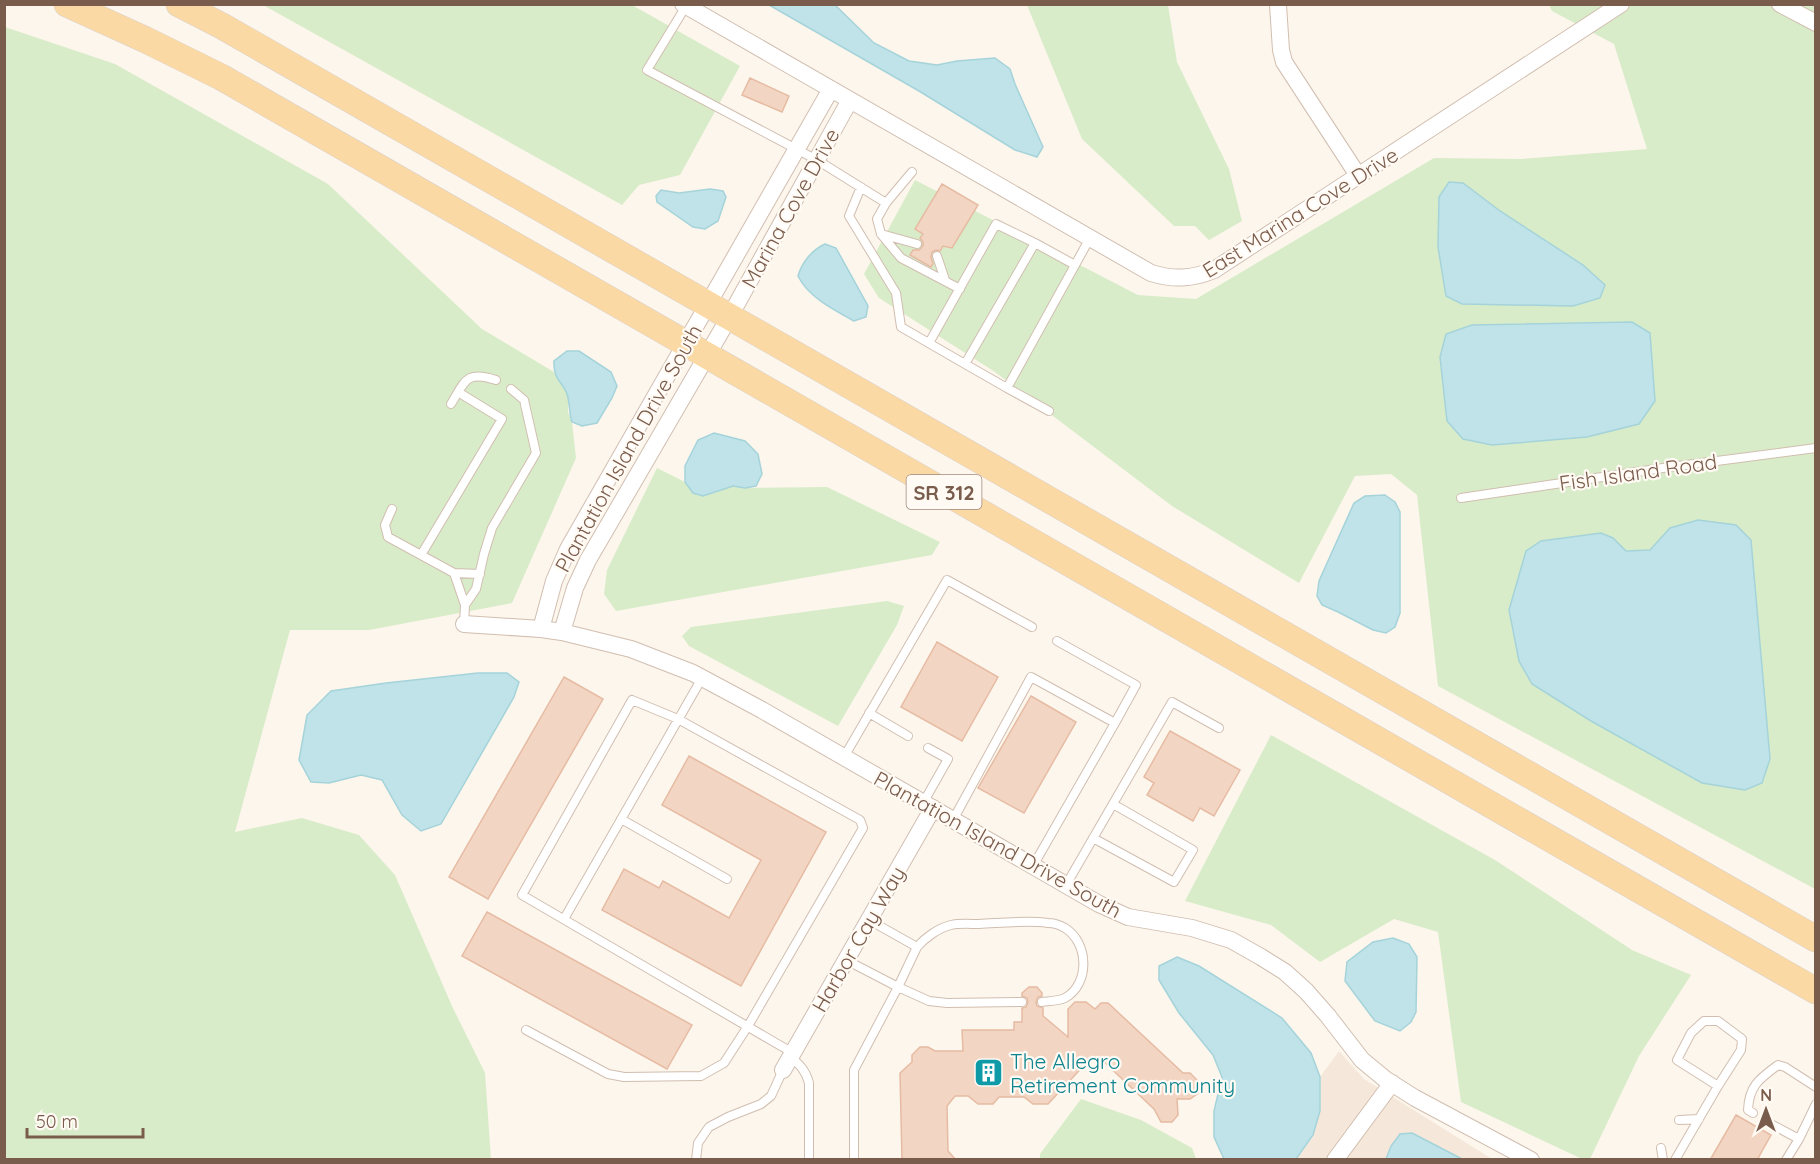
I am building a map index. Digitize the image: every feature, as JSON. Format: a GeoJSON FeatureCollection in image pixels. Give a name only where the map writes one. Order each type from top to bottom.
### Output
{"type":"FeatureCollection","features":[{"type":"Feature","properties":{"kind":"main road","name":"SR 312"},"geometry":{"type":"LineString","coordinates":[[67,4],[220,77],[1815,991]]}},
{"type":"Feature","properties":{"kind":"main road","name":"SR 312"},"geometry":{"type":"LineString","coordinates":[[179,4],[243,38],[719,310],[1815,939]]}},
{"type":"Feature","properties":{"kind":"street","name":"East Marina Cove Drive"},"geometry":{"type":"LineString","coordinates":[[684,5],[1151,273],[1165,278],[1182,279],[1214,270],[1621,4]]}},
{"type":"Feature","properties":{"kind":"street"},"geometry":{"type":"LineString","coordinates":[[1780,4],[1815,23]]}},
{"type":"Feature","properties":{"kind":"street"},"geometry":{"type":"LineString","coordinates":[[1278,5],[1284,62],[1359,177]]}},
{"type":"Feature","properties":{"kind":"street","name":"Marina Cove Drive"},"geometry":{"type":"LineString","coordinates":[[719,310],[797,149],[840,94]]}},
{"type":"Feature","properties":{"kind":"street","name":"Marina Cove Drive"},"geometry":{"type":"LineString","coordinates":[[719,310],[817,160],[840,94]]}},
{"type":"Feature","properties":{"kind":"street","name":"Plantation Island Drive South"},"geometry":{"type":"LineString","coordinates":[[562,632],[575,588],[588,560],[696,350],[719,310]]}},
{"type":"Feature","properties":{"kind":"street","name":"Plantation Island Drive South"},"geometry":{"type":"LineString","coordinates":[[541,629],[554,581],[568,549],[696,350],[719,310]]}},
{"type":"Feature","properties":{"kind":"street","name":"Plantation Island Drive South"},"geometry":{"type":"LineString","coordinates":[[464,624],[562,632],[631,650],[702,678],[1098,904],[1128,917],[1192,928],[1232,940],[1285,972],[1328,1016],[1362,1060],[1392,1083],[1415,1098],[1531,1160]]}},
{"type":"Feature","properties":{"kind":"street","name":"Harbor Cay Way"},"geometry":{"type":"LineString","coordinates":[[789,1060],[869,920],[928,805]]}},
{"type":"Feature","properties":{"kind":"street"},"geometry":{"type":"LineString","coordinates":[[1335,1160],[1392,1083]]}},
{"type":"Feature","properties":{"kind":"lane"},"geometry":{"type":"LineString","coordinates":[[684,5],[647,70],[817,160],[886,203]]}},
{"type":"Feature","properties":{"kind":"lane"},"geometry":{"type":"LineString","coordinates":[[912,172],[886,203],[877,219],[881,234],[901,258],[960,289]]}},
{"type":"Feature","properties":{"kind":"lane"},"geometry":{"type":"LineString","coordinates":[[861,187],[849,216],[896,293],[901,327],[1049,411]]}},
{"type":"Feature","properties":{"kind":"lane"},"geometry":{"type":"LineString","coordinates":[[929,344],[996,224],[1075,265]]}},
{"type":"Feature","properties":{"kind":"lane"},"geometry":{"type":"LineString","coordinates":[[881,234],[917,244]]}},
{"type":"Feature","properties":{"kind":"lane"},"geometry":{"type":"LineString","coordinates":[[1007,388],[1090,238]]}},
{"type":"Feature","properties":{"kind":"lane"},"geometry":{"type":"LineString","coordinates":[[965,364],[1035,243]]}},
{"type":"Feature","properties":{"kind":"lane"},"geometry":{"type":"LineString","coordinates":[[937,256],[945,280]]}},
{"type":"Feature","properties":{"kind":"lane"},"geometry":{"type":"LineString","coordinates":[[451,404],[465,381],[473,376],[482,375],[496,380]]}},
{"type":"Feature","properties":{"kind":"lane"},"geometry":{"type":"LineString","coordinates":[[465,605],[476,590],[492,528],[536,453],[524,400],[511,389]]}},
{"type":"Feature","properties":{"kind":"lane"},"geometry":{"type":"LineString","coordinates":[[421,555],[502,418],[458,392]]}},
{"type":"Feature","properties":{"kind":"lane","name":"Fish Island Road"},"geometry":{"type":"LineString","coordinates":[[1461,498],[1815,448]]}},
{"type":"Feature","properties":{"kind":"lane"},"geometry":{"type":"LineString","coordinates":[[392,509],[385,525],[388,537],[454,573],[480,574]]}},
{"type":"Feature","properties":{"kind":"lane"},"geometry":{"type":"LineString","coordinates":[[454,573],[465,605],[464,624]]}},
{"type":"Feature","properties":{"kind":"lane"},"geometry":{"type":"LineString","coordinates":[[844,757],[947,580],[1032,627]]}},
{"type":"Feature","properties":{"kind":"lane"},"geometry":{"type":"LineString","coordinates":[[1033,866],[1136,685],[1057,640]]}},
{"type":"Feature","properties":{"kind":"lane"},"geometry":{"type":"LineString","coordinates":[[953,820],[1032,677],[1115,723]]}},
{"type":"Feature","properties":{"kind":"lane"},"geometry":{"type":"LineString","coordinates":[[564,919],[702,678]]}},
{"type":"Feature","properties":{"kind":"lane"},"geometry":{"type":"LineString","coordinates":[[526,1030],[608,1074],[624,1077],[701,1076],[724,1063],[748,1026],[863,828],[860,820],[678,720],[632,700],[522,895],[748,1026],[789,1060],[801,1066],[807,1074],[809,1083],[809,1160]]}},
{"type":"Feature","properties":{"kind":"lane"},"geometry":{"type":"LineString","coordinates":[[1066,885],[1172,702],[1219,728]]}},
{"type":"Feature","properties":{"kind":"lane"},"geometry":{"type":"LineString","coordinates":[[869,713],[908,736]]}},
{"type":"Feature","properties":{"kind":"lane"},"geometry":{"type":"LineString","coordinates":[[928,748],[948,759],[928,805]]}},
{"type":"Feature","properties":{"kind":"lane"},"geometry":{"type":"LineString","coordinates":[[1093,838],[1174,882],[1179,874],[1193,849],[1113,804]]}},
{"type":"Feature","properties":{"kind":"lane"},"geometry":{"type":"LineString","coordinates":[[621,819],[727,879]]}},
{"type":"Feature","properties":{"kind":"lane"},"geometry":{"type":"LineString","coordinates":[[869,920],[917,947]]}},
{"type":"Feature","properties":{"kind":"lane"},"geometry":{"type":"LineString","coordinates":[[854,1160],[854,1070],[917,947],[924,939],[951,925],[1046,922],[1067,929],[1076,938],[1083,957],[1083,971],[1075,990],[1066,997],[1057,1001],[1042,1002]]}},
{"type":"Feature","properties":{"kind":"lane"},"geometry":{"type":"LineString","coordinates":[[846,960],[929,1001],[947,1003],[1022,1002]]}},
{"type":"Feature","properties":{"kind":"lane"},"geometry":{"type":"LineString","coordinates":[[1675,1160],[1741,1050],[1742,1039],[1718,1021],[1704,1021],[1691,1033],[1677,1059],[1718,1086]]}},
{"type":"Feature","properties":{"kind":"lane"},"geometry":{"type":"LineString","coordinates":[[696,1160],[698,1143],[709,1127],[771,1096],[789,1060]]}},
{"type":"Feature","properties":{"kind":"lane"},"geometry":{"type":"LineString","coordinates":[[1753,1113],[1748,1110],[1749,1097],[1758,1079],[1778,1065],[1785,1067],[1815,1087]]}},
{"type":"Feature","properties":{"kind":"lane"},"geometry":{"type":"LineString","coordinates":[[1786,1160],[1799,1139],[1815,1104]]}},
{"type":"Feature","properties":{"kind":"lane"},"geometry":{"type":"LineString","coordinates":[[1679,1120],[1699,1119]]}},
{"type":"Feature","properties":{"kind":"lane"},"geometry":{"type":"LineString","coordinates":[[1767,1122],[1799,1139]]}},
{"type":"Feature","properties":{"kind":"lane"},"geometry":{"type":"LineString","coordinates":[[1661,1148],[1663,1160]]}},
{"type":"Feature","properties":{"kind":"shaded area"},"geometry":{"type":"Polygon","coordinates":[[[1339,1051],[1364,1079],[1492,1159],[1296,1160],[1313,1135],[1320,1111],[1320,1077],[1339,1051]]]}},
{"type":"Feature","properties":{"kind":"green space"},"geometry":{"type":"Polygon","coordinates":[[[263,5],[632,5],[740,66],[680,175],[639,185],[622,205],[263,5]]]}},
{"type":"Feature","properties":{"kind":"green space"},"geometry":{"type":"Polygon","coordinates":[[[1027,5],[1168,5],[1177,62],[1229,169],[1242,221],[1209,240],[1195,226],[1174,226],[1082,139],[1027,5]]]}},
{"type":"Feature","properties":{"kind":"green space"},"geometry":{"type":"Polygon","coordinates":[[[1549,5],[1815,5],[1815,889],[1438,686],[1417,495],[1391,474],[1355,476],[1299,583],[1172,506],[995,372],[879,298],[864,274],[915,180],[1138,295],[1196,299],[1434,158],[1522,159],[1647,149],[1614,44],[1552,11],[1549,5]]]}},
{"type":"Feature","properties":{"kind":"green space"},"geometry":{"type":"Polygon","coordinates":[[[5,27],[115,64],[328,184],[482,329],[554,372],[568,395],[568,412],[572,422],[576,458],[512,603],[369,630],[290,630],[235,832],[302,818],[359,835],[395,875],[452,1006],[485,1073],[491,1159],[5,1160],[5,27]]]}},
{"type":"Feature","properties":{"kind":"green space"},"geometry":{"type":"Polygon","coordinates":[[[657,468],[685,482],[693,493],[703,496],[733,486],[745,488],[827,487],[940,542],[932,555],[616,611],[604,594],[607,570],[657,468]]]}},
{"type":"Feature","properties":{"kind":"green space"},"geometry":{"type":"Polygon","coordinates":[[[887,601],[904,606],[897,625],[838,726],[689,646],[682,636],[691,627],[887,601]]]}},
{"type":"Feature","properties":{"kind":"green space"},"geometry":{"type":"Polygon","coordinates":[[[1271,735],[1495,860],[1632,950],[1691,975],[1639,1056],[1590,1159],[1582,1159],[1461,1102],[1438,932],[1394,919],[1320,962],[1271,925],[1185,901],[1271,735]]]}},
{"type":"Feature","properties":{"kind":"green space"},"geometry":{"type":"Polygon","coordinates":[[[1081,1099],[1141,1120],[1192,1148],[1196,1159],[1040,1159],[1040,1154],[1081,1099]]]}},
{"type":"Feature","properties":{"kind":"water"},"geometry":{"type":"Polygon","coordinates":[[[769,5],[835,5],[874,43],[909,61],[937,65],[995,58],[1010,69],[1043,147],[1037,157],[1015,150],[919,91],[769,5]]]}},
{"type":"Feature","properties":{"kind":"water"},"geometry":{"type":"Polygon","coordinates":[[[1449,182],[1463,183],[1500,211],[1583,265],[1605,285],[1600,298],[1573,306],[1462,304],[1446,296],[1438,247],[1439,197],[1449,182]]]}},
{"type":"Feature","properties":{"kind":"water"},"geometry":{"type":"Polygon","coordinates":[[[710,189],[723,191],[726,197],[718,221],[705,229],[693,227],[657,202],[656,196],[661,190],[679,193],[710,189]]]}},
{"type":"Feature","properties":{"kind":"water"},"geometry":{"type":"Polygon","coordinates":[[[825,244],[836,248],[868,306],[866,317],[854,321],[815,297],[802,284],[798,276],[802,266],[808,257],[825,244]]]}},
{"type":"Feature","properties":{"kind":"water"},"geometry":{"type":"Polygon","coordinates":[[[1632,322],[1650,333],[1655,401],[1639,424],[1587,437],[1492,445],[1463,439],[1447,421],[1440,357],[1446,334],[1472,325],[1632,322]]]}},
{"type":"Feature","properties":{"kind":"water"},"geometry":{"type":"Polygon","coordinates":[[[567,351],[579,351],[611,372],[617,386],[597,423],[582,426],[572,422],[567,393],[557,378],[554,368],[554,361],[567,351]]]}},
{"type":"Feature","properties":{"kind":"water"},"geometry":{"type":"Polygon","coordinates":[[[714,433],[745,441],[758,454],[762,474],[756,486],[745,488],[733,486],[703,496],[693,493],[685,482],[685,466],[698,440],[714,433]]]}},
{"type":"Feature","properties":{"kind":"water"},"geometry":{"type":"Polygon","coordinates":[[[1385,495],[1395,502],[1400,512],[1400,613],[1395,627],[1386,633],[1373,630],[1322,605],[1317,596],[1319,581],[1354,503],[1365,496],[1385,495]]]}},
{"type":"Feature","properties":{"kind":"water"},"geometry":{"type":"Polygon","coordinates":[[[1698,520],[1736,525],[1751,540],[1770,759],[1762,783],[1745,790],[1702,783],[1591,721],[1532,684],[1519,661],[1509,610],[1526,551],[1541,541],[1601,533],[1613,538],[1626,551],[1650,550],[1670,528],[1698,520]]]}},
{"type":"Feature","properties":{"kind":"water"},"geometry":{"type":"Polygon","coordinates":[[[478,673],[507,673],[519,682],[514,697],[441,824],[421,831],[402,815],[382,780],[361,775],[329,783],[311,782],[299,760],[307,715],[331,691],[478,673]]]}},
{"type":"Feature","properties":{"kind":"water"},"geometry":{"type":"Polygon","coordinates":[[[1393,938],[1409,944],[1417,957],[1416,1012],[1411,1022],[1400,1031],[1375,1021],[1345,981],[1347,962],[1373,942],[1393,938]]]}},
{"type":"Feature","properties":{"kind":"water"},"geometry":{"type":"Polygon","coordinates":[[[1177,957],[1199,966],[1282,1018],[1311,1053],[1320,1077],[1320,1111],[1313,1135],[1296,1159],[1224,1159],[1214,1137],[1214,1111],[1222,1077],[1213,1055],[1179,1013],[1159,980],[1159,966],[1177,957]]]}},
{"type":"Feature","properties":{"kind":"water"},"geometry":{"type":"Polygon","coordinates":[[[1412,1133],[1462,1159],[1386,1159],[1391,1146],[1400,1134],[1412,1133]]]}},
{"type":"Feature","properties":{"kind":"building"},"geometry":{"type":"Polygon","coordinates":[[[750,78],[789,96],[782,112],[742,95],[750,78]]]}},
{"type":"Feature","properties":{"kind":"building"},"geometry":{"type":"Polygon","coordinates":[[[942,184],[978,205],[952,248],[943,246],[940,251],[932,252],[931,267],[910,255],[913,250],[919,250],[923,246],[920,238],[923,234],[915,229],[942,184]]]}},
{"type":"Feature","properties":{"kind":"building"},"geometry":{"type":"Polygon","coordinates":[[[937,642],[998,677],[962,741],[901,707],[937,642]]]}},
{"type":"Feature","properties":{"kind":"building"},"geometry":{"type":"Polygon","coordinates":[[[564,677],[603,699],[488,899],[449,877],[564,677]]]}},
{"type":"Feature","properties":{"kind":"building"},"geometry":{"type":"Polygon","coordinates":[[[1031,696],[1076,722],[1024,813],[978,788],[1031,696]]]}},
{"type":"Feature","properties":{"kind":"building"},"geometry":{"type":"Polygon","coordinates":[[[1170,731],[1240,770],[1214,816],[1200,808],[1193,821],[1147,795],[1154,783],[1144,777],[1170,731]]]}},
{"type":"Feature","properties":{"kind":"building"},"geometry":{"type":"Polygon","coordinates":[[[689,756],[826,832],[741,986],[602,910],[624,869],[659,888],[663,881],[729,918],[761,860],[662,805],[689,756]]]}},
{"type":"Feature","properties":{"kind":"building"},"geometry":{"type":"Polygon","coordinates":[[[487,912],[692,1025],[667,1069],[462,956],[487,912]]]}},
{"type":"Feature","properties":{"kind":"building","name":"The Allegro Retirement Community"},"geometry":{"type":"Polygon","coordinates":[[[1029,987],[1037,987],[1042,993],[1036,1002],[1037,1006],[1043,1008],[1043,1016],[1068,1037],[1068,1009],[1075,1002],[1086,1002],[1095,1009],[1101,1003],[1108,1003],[1183,1073],[1190,1073],[1198,1081],[1200,1092],[1190,1099],[1177,1099],[1178,1115],[1172,1122],[1161,1122],[1154,1109],[1102,1060],[1089,1060],[1048,1104],[1033,1104],[1024,1097],[999,1097],[993,1104],[978,1104],[968,1096],[955,1096],[947,1106],[948,1151],[956,1160],[902,1160],[900,1073],[912,1062],[912,1055],[920,1047],[928,1047],[935,1051],[963,1051],[962,1030],[1014,1030],[1014,1022],[1022,1022],[1022,1008],[1026,1007],[1028,1002],[1022,993],[1029,987]]]}},
{"type":"Feature","properties":{"kind":"building"},"geometry":{"type":"Polygon","coordinates":[[[1736,1115],[1771,1135],[1757,1160],[1710,1160],[1736,1115]]]}},
{"type":"Feature","properties":{"kind":"place","name":"The Allegro Retirement Community"},"geometry":{"type":"Point","coordinates":[989,1073]}}]}
